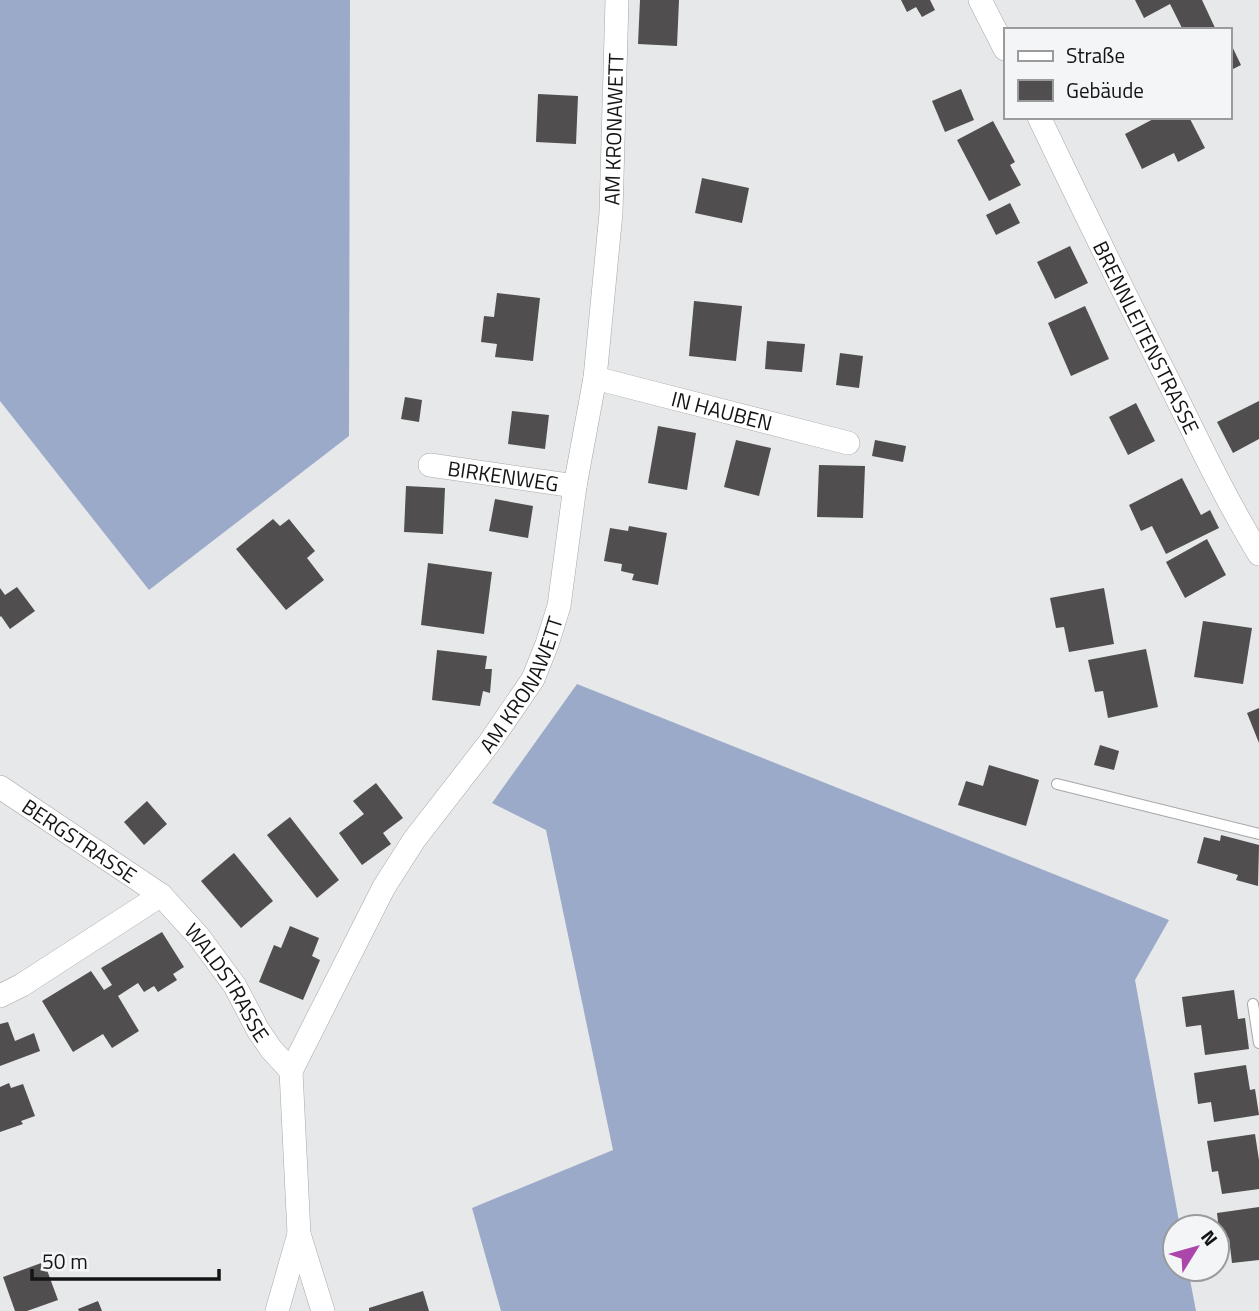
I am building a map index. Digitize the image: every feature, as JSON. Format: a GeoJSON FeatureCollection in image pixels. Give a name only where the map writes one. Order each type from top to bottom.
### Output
{"type":"FeatureCollection","features":[{"type":"Feature","properties":{"kind":"street","name":"AM KRONAWETT"},"geometry":{"type":"LineString","coordinates":[[323,1311],[299,1234],[291,1071],[384,887],[414,840],[490,742],[533,679],[559,606],[575,486],[595,377],[611,213],[617,0]]}},
{"type":"Feature","properties":{"kind":"street"},"geometry":{"type":"LineString","coordinates":[[980,0],[1004,47]]}},
{"type":"Feature","properties":{"kind":"street","name":"BRENNLEITENSTRASSE"},"geometry":{"type":"LineString","coordinates":[[1040,119],[1196,438],[1259,554]]}},
{"type":"Feature","properties":{"kind":"street","name":"IN HAUBEN"},"geometry":{"type":"LineString","coordinates":[[595,377],[848,443]]}},
{"type":"Feature","properties":{"kind":"street","name":"BIRKENWEG"},"geometry":{"type":"LineString","coordinates":[[430,465],[575,486]]}},
{"type":"Feature","properties":{"kind":"street","name":"BERGSTRASSE"},"geometry":{"type":"LineString","coordinates":[[0,787],[161,895]]}},
{"type":"Feature","properties":{"kind":"street"},"geometry":{"type":"LineString","coordinates":[[0,996],[22,985],[161,895]]}},
{"type":"Feature","properties":{"kind":"street","name":"WALDSTRASSE"},"geometry":{"type":"LineString","coordinates":[[161,895],[206,946],[235,986],[258,1030],[291,1071]]}},
{"type":"Feature","properties":{"kind":"street"},"geometry":{"type":"LineString","coordinates":[[278,1307],[299,1234]]}},
{"type":"Feature","properties":{"kind":"lane"},"geometry":{"type":"LineString","coordinates":[[1057,784],[1259,834]]}},
{"type":"Feature","properties":{"kind":"lane"},"geometry":{"type":"LineString","coordinates":[[1253,1004],[1259,1043]]}},
{"type":"Feature","properties":{"kind":"shaded area"},"geometry":{"type":"Polygon","coordinates":[[[0,0],[350,0],[349,436],[149,590],[0,401],[0,0]]]}},
{"type":"Feature","properties":{"kind":"shaded area"},"geometry":{"type":"Polygon","coordinates":[[[577,684],[1169,920],[1135,980],[1177,1213],[1161,1213],[1161,1283],[1191,1283],[1196,1311],[501,1311],[472,1208],[613,1150],[546,830],[492,803],[577,684]]]}},
{"type":"Feature","properties":{"kind":"building"},"geometry":{"type":"Polygon","coordinates":[[[640,0],[679,0],[677,46],[638,44],[640,0]]]}},
{"type":"Feature","properties":{"kind":"building"},"geometry":{"type":"Polygon","coordinates":[[[901,0],[930,0],[935,10],[922,17],[916,7],[907,12],[901,0]]]}},
{"type":"Feature","properties":{"kind":"building"},"geometry":{"type":"Polygon","coordinates":[[[1135,0],[1202,0],[1215,28],[1182,28],[1170,4],[1144,18],[1135,0]]]}},
{"type":"Feature","properties":{"kind":"building"},"geometry":{"type":"Polygon","coordinates":[[[1231,44],[1241,65],[1231,70],[1231,44]]]}},
{"type":"Feature","properties":{"kind":"building"},"geometry":{"type":"Polygon","coordinates":[[[961,89],[974,120],[945,132],[932,101],[961,89]]]}},
{"type":"Feature","properties":{"kind":"building"},"geometry":{"type":"Polygon","coordinates":[[[538,94],[578,96],[576,144],[536,142],[538,94]]]}},
{"type":"Feature","properties":{"kind":"building"},"geometry":{"type":"Polygon","coordinates":[[[1153,119],[1190,119],[1205,148],[1178,162],[1174,153],[1142,169],[1125,134],[1153,119]]]}},
{"type":"Feature","properties":{"kind":"building"},"geometry":{"type":"Polygon","coordinates":[[[993,121],[1015,162],[1010,165],[1021,185],[989,201],[957,140],[993,121]]]}},
{"type":"Feature","properties":{"kind":"building"},"geometry":{"type":"Polygon","coordinates":[[[702,178],[749,188],[742,223],[695,213],[702,178]]]}},
{"type":"Feature","properties":{"kind":"building"},"geometry":{"type":"Polygon","coordinates":[[[1010,203],[1020,223],[996,235],[986,215],[1010,203]]]}},
{"type":"Feature","properties":{"kind":"building"},"geometry":{"type":"Polygon","coordinates":[[[1070,246],[1088,283],[1055,299],[1037,262],[1070,246]]]}},
{"type":"Feature","properties":{"kind":"building"},"geometry":{"type":"Polygon","coordinates":[[[497,293],[540,298],[533,361],[495,357],[497,344],[481,342],[484,316],[494,317],[497,293]]]}},
{"type":"Feature","properties":{"kind":"building"},"geometry":{"type":"Polygon","coordinates":[[[694,301],[742,306],[736,361],[689,356],[694,301]]]}},
{"type":"Feature","properties":{"kind":"building"},"geometry":{"type":"Polygon","coordinates":[[[1085,306],[1109,359],[1071,376],[1048,323],[1085,306]]]}},
{"type":"Feature","properties":{"kind":"building"},"geometry":{"type":"Polygon","coordinates":[[[767,341],[805,344],[802,372],[765,369],[767,341]]]}},
{"type":"Feature","properties":{"kind":"building"},"geometry":{"type":"Polygon","coordinates":[[[840,353],[863,356],[859,388],[836,385],[840,353]]]}},
{"type":"Feature","properties":{"kind":"building"},"geometry":{"type":"Polygon","coordinates":[[[405,397],[422,400],[419,422],[401,419],[405,397]]]}},
{"type":"Feature","properties":{"kind":"building"},"geometry":{"type":"Polygon","coordinates":[[[1259,401],[1259,439],[1233,453],[1217,422],[1259,401]]]}},
{"type":"Feature","properties":{"kind":"building"},"geometry":{"type":"Polygon","coordinates":[[[1136,403],[1155,441],[1128,455],[1109,417],[1136,403]]]}},
{"type":"Feature","properties":{"kind":"building"},"geometry":{"type":"Polygon","coordinates":[[[512,411],[549,415],[545,449],[508,444],[512,411]]]}},
{"type":"Feature","properties":{"kind":"building"},"geometry":{"type":"Polygon","coordinates":[[[658,426],[696,433],[687,490],[648,483],[658,426]]]}},
{"type":"Feature","properties":{"kind":"building"},"geometry":{"type":"Polygon","coordinates":[[[736,440],[771,448],[759,496],[724,487],[736,440]]]}},
{"type":"Feature","properties":{"kind":"building"},"geometry":{"type":"Polygon","coordinates":[[[875,440],[906,446],[903,462],[872,456],[875,440]]]}},
{"type":"Feature","properties":{"kind":"building"},"geometry":{"type":"Polygon","coordinates":[[[819,465],[865,466],[863,518],[817,517],[819,465]]]}},
{"type":"Feature","properties":{"kind":"building"},"geometry":{"type":"Polygon","coordinates":[[[1182,478],[1201,515],[1210,510],[1219,528],[1166,554],[1152,526],[1141,531],[1129,505],[1182,478]]]}},
{"type":"Feature","properties":{"kind":"building"},"geometry":{"type":"Polygon","coordinates":[[[406,486],[445,488],[443,534],[404,532],[406,486]]]}},
{"type":"Feature","properties":{"kind":"building"},"geometry":{"type":"Polygon","coordinates":[[[495,499],[533,506],[528,538],[489,531],[495,499]]]}},
{"type":"Feature","properties":{"kind":"building"},"geometry":{"type":"Polygon","coordinates":[[[273,519],[280,526],[289,519],[315,551],[307,558],[324,580],[286,610],[236,549],[273,519]]]}},
{"type":"Feature","properties":{"kind":"building"},"geometry":{"type":"Polygon","coordinates":[[[629,526],[667,533],[658,585],[632,580],[634,574],[621,571],[622,564],[604,561],[610,528],[628,531],[629,526]]]}},
{"type":"Feature","properties":{"kind":"building"},"geometry":{"type":"Polygon","coordinates":[[[1207,539],[1226,575],[1185,598],[1166,562],[1207,539]]]}},
{"type":"Feature","properties":{"kind":"building"},"geometry":{"type":"Polygon","coordinates":[[[428,563],[492,572],[484,634],[421,625],[428,563]]]}},
{"type":"Feature","properties":{"kind":"building"},"geometry":{"type":"Polygon","coordinates":[[[17,587],[35,611],[10,629],[0,617],[0,588],[5,595],[17,587]]]}},
{"type":"Feature","properties":{"kind":"building"},"geometry":{"type":"Polygon","coordinates":[[[1104,588],[1114,644],[1069,652],[1064,627],[1056,628],[1050,598],[1104,588]]]}},
{"type":"Feature","properties":{"kind":"building"},"geometry":{"type":"Polygon","coordinates":[[[1203,621],[1252,628],[1243,684],[1194,677],[1203,621]]]}},
{"type":"Feature","properties":{"kind":"building"},"geometry":{"type":"Polygon","coordinates":[[[1146,649],[1158,707],[1108,718],[1103,691],[1095,692],[1088,660],[1146,649]]]}},
{"type":"Feature","properties":{"kind":"building"},"geometry":{"type":"Polygon","coordinates":[[[437,650],[487,656],[485,669],[492,669],[490,693],[483,691],[480,706],[432,700],[437,650]]]}},
{"type":"Feature","properties":{"kind":"building"},"geometry":{"type":"Polygon","coordinates":[[[1259,708],[1259,743],[1247,713],[1259,708]]]}},
{"type":"Feature","properties":{"kind":"building"},"geometry":{"type":"Polygon","coordinates":[[[1100,745],[1119,751],[1114,770],[1094,765],[1100,745]]]}},
{"type":"Feature","properties":{"kind":"building"},"geometry":{"type":"Polygon","coordinates":[[[989,765],[1039,780],[1026,826],[958,805],[966,781],[983,786],[989,765]]]}},
{"type":"Feature","properties":{"kind":"building"},"geometry":{"type":"Polygon","coordinates":[[[376,783],[403,818],[383,833],[391,844],[362,865],[339,833],[364,814],[353,801],[376,783]]]}},
{"type":"Feature","properties":{"kind":"building"},"geometry":{"type":"Polygon","coordinates":[[[147,801],[167,824],[144,845],[124,822],[147,801]]]}},
{"type":"Feature","properties":{"kind":"building"},"geometry":{"type":"Polygon","coordinates":[[[290,817],[339,880],[317,898],[267,835],[290,817]]]}},
{"type":"Feature","properties":{"kind":"building"},"geometry":{"type":"Polygon","coordinates":[[[1221,835],[1259,845],[1258,886],[1236,880],[1238,875],[1197,863],[1204,837],[1220,841],[1221,835]]]}},
{"type":"Feature","properties":{"kind":"building"},"geometry":{"type":"Polygon","coordinates":[[[234,853],[273,901],[241,928],[201,881],[234,853]]]}},
{"type":"Feature","properties":{"kind":"building"},"geometry":{"type":"Polygon","coordinates":[[[290,926],[319,938],[312,956],[320,960],[303,1000],[259,982],[274,945],[281,948],[290,926]]]}},
{"type":"Feature","properties":{"kind":"building"},"geometry":{"type":"Polygon","coordinates":[[[162,932],[184,967],[173,974],[177,980],[158,992],[154,986],[144,992],[138,983],[118,996],[139,1031],[112,1048],[103,1034],[73,1052],[42,1001],[91,971],[104,990],[112,985],[101,968],[162,932]]]}},
{"type":"Feature","properties":{"kind":"building"},"geometry":{"type":"Polygon","coordinates":[[[1234,990],[1238,1019],[1245,1018],[1249,1049],[1205,1055],[1201,1025],[1186,1027],[1182,997],[1234,990]]]}},
{"type":"Feature","properties":{"kind":"building"},"geometry":{"type":"Polygon","coordinates":[[[8,1022],[15,1041],[34,1033],[40,1051],[0,1066],[0,1024],[8,1022]]]}},
{"type":"Feature","properties":{"kind":"building"},"geometry":{"type":"Polygon","coordinates":[[[1246,1065],[1250,1090],[1255,1089],[1259,1115],[1214,1122],[1211,1102],[1198,1104],[1194,1073],[1246,1065]]]}},
{"type":"Feature","properties":{"kind":"building"},"geometry":{"type":"Polygon","coordinates":[[[9,1083],[11,1088],[23,1084],[35,1116],[21,1121],[23,1124],[0,1132],[0,1087],[9,1083]]]}},
{"type":"Feature","properties":{"kind":"building"},"geometry":{"type":"Polygon","coordinates":[[[1255,1134],[1259,1160],[1259,1189],[1222,1194],[1218,1171],[1212,1172],[1207,1141],[1255,1134]]]}},
{"type":"Feature","properties":{"kind":"building"},"geometry":{"type":"Polygon","coordinates":[[[1259,1207],[1259,1260],[1232,1263],[1231,1213],[1217,1213],[1259,1207]]]}},
{"type":"Feature","properties":{"kind":"building"},"geometry":{"type":"Polygon","coordinates":[[[44,1262],[58,1300],[27,1311],[15,1311],[3,1277],[44,1262]]]}},
{"type":"Feature","properties":{"kind":"building"},"geometry":{"type":"Polygon","coordinates":[[[423,1291],[429,1311],[369,1311],[369,1308],[423,1291]]]}},
{"type":"Feature","properties":{"kind":"building"},"geometry":{"type":"Polygon","coordinates":[[[98,1301],[102,1311],[78,1309],[98,1301]]]}}]}
